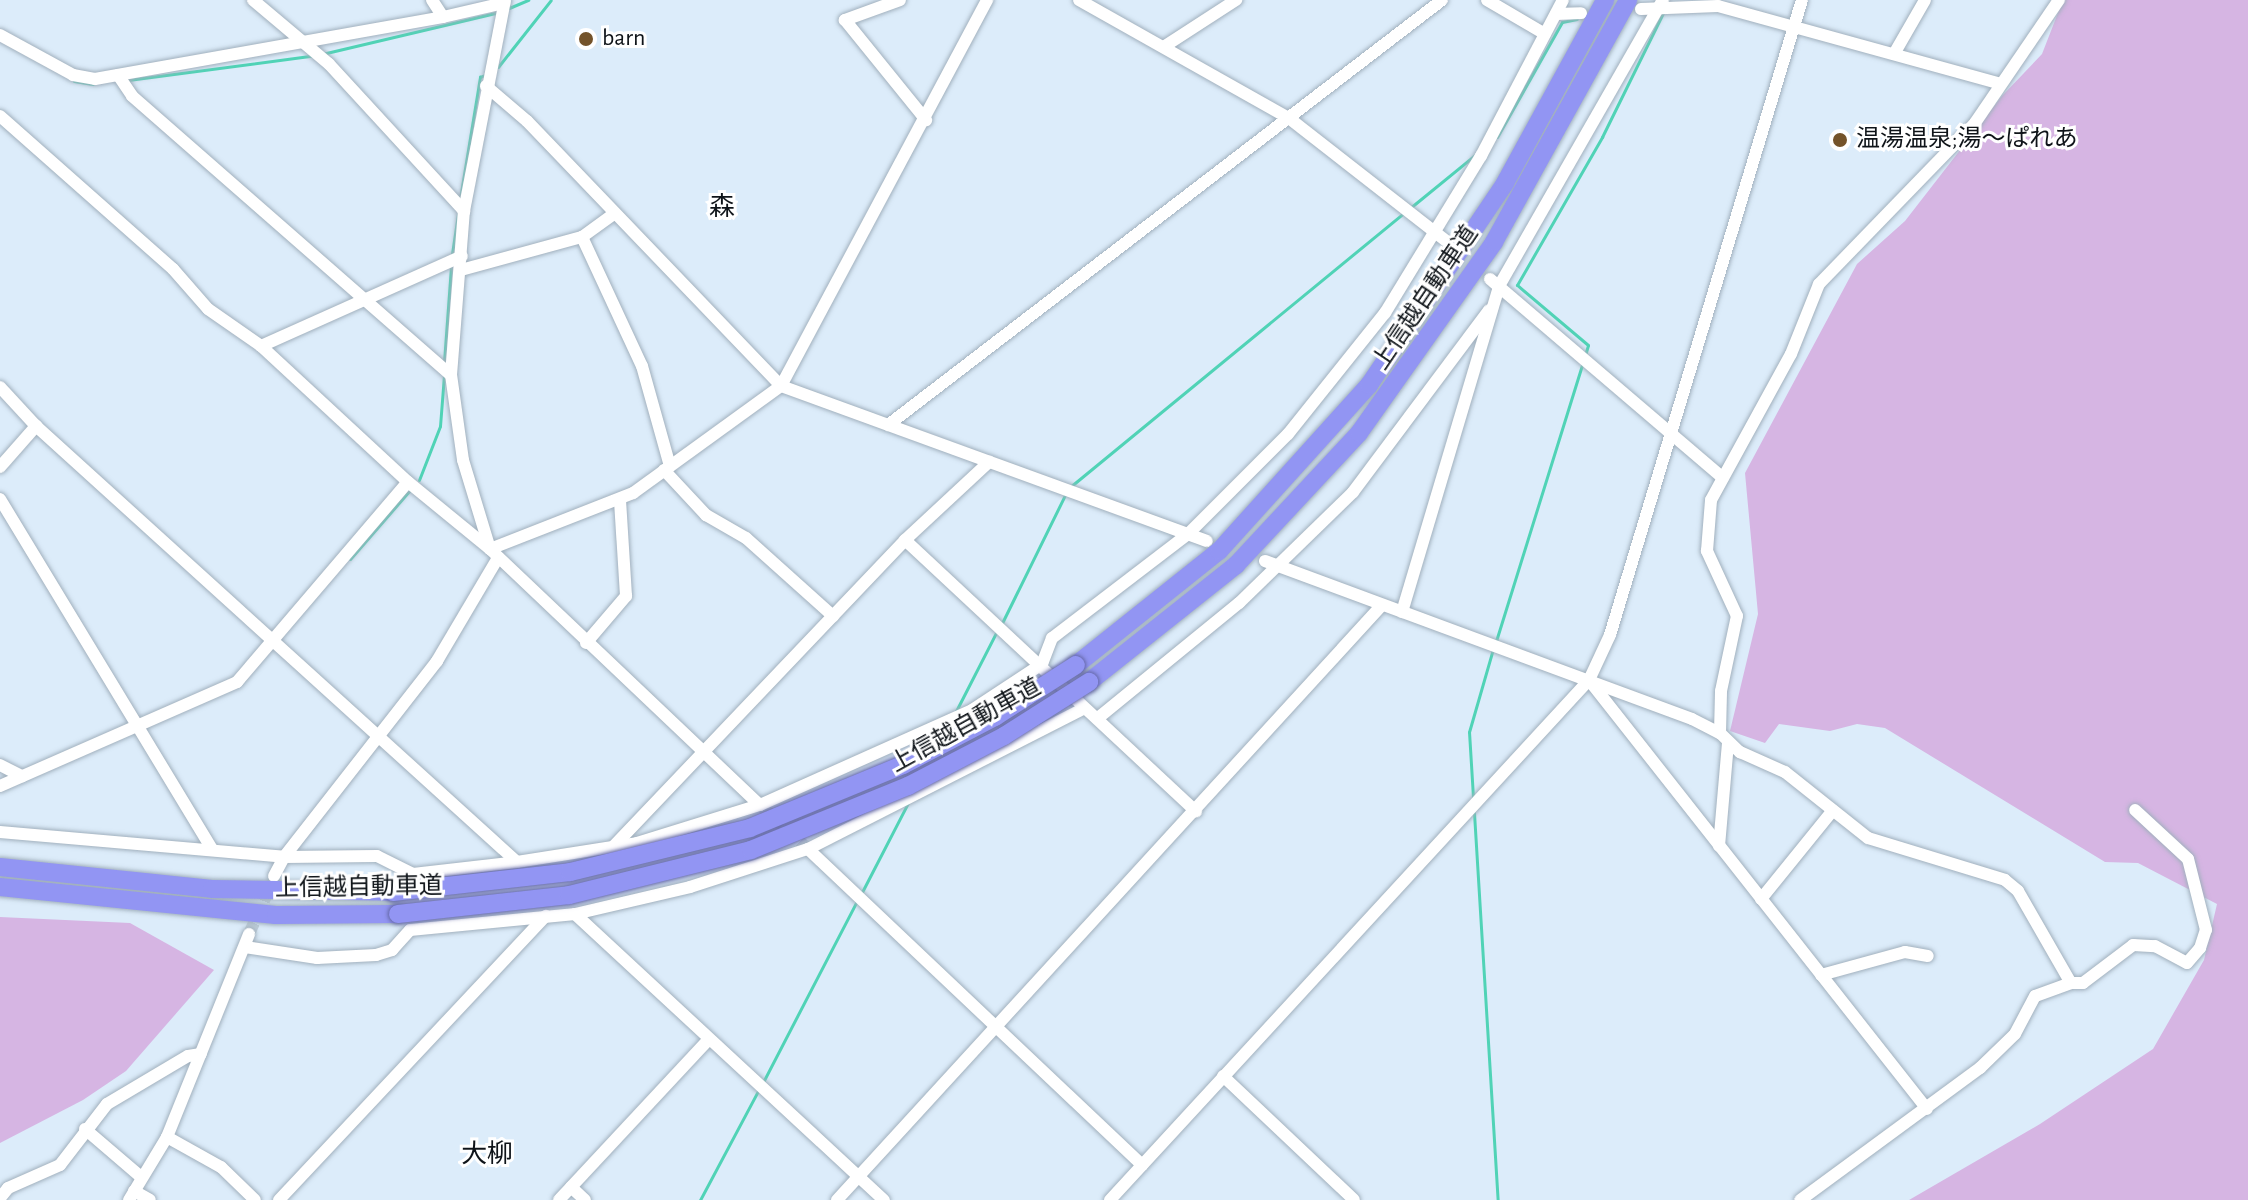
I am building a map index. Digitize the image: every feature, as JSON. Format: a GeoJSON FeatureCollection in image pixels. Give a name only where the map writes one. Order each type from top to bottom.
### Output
{"type":"FeatureCollection","features":[{"type":"Feature","properties":{"kind":"highway","name":"上信越自動車道"},"geometry":{"type":"LineString","coordinates":[[0,867],[212,889],[393,892],[570,872],[750,828],[916,759],[1076,665],[1219,551],[1369,385],[1505,183],[1605,0]]}},
{"type":"Feature","properties":{"kind":"highway","name":"上信越自動車道"},"geometry":{"type":"LineString","coordinates":[[0,887],[248,913],[398,914],[569,895],[751,850],[908,786],[1004,736],[1089,682],[1236,565],[1359,433],[1494,242],[1635,4]]}},
{"type":"Feature","properties":{"kind":"street"},"geometry":{"type":"LineString","coordinates":[[253,0],[304,40],[464,211]]}},
{"type":"Feature","properties":{"kind":"street"},"geometry":{"type":"LineString","coordinates":[[432,0],[443,17]]}},
{"type":"Feature","properties":{"kind":"street"},"geometry":{"type":"LineString","coordinates":[[900,0],[845,20],[926,120]]}},
{"type":"Feature","properties":{"kind":"street"},"geometry":{"type":"LineString","coordinates":[[274,876],[284,857],[382,736],[437,661],[494,554],[620,500],[781,386],[926,120],[987,0]]}},
{"type":"Feature","properties":{"kind":"street"},"geometry":{"type":"LineString","coordinates":[[1079,0],[1290,119],[1446,241]]}},
{"type":"Feature","properties":{"kind":"street"},"geometry":{"type":"LineString","coordinates":[[1165,46],[1236,0]]}},
{"type":"Feature","properties":{"kind":"street"},"geometry":{"type":"LineString","coordinates":[[888,425],[1442,0]]}},
{"type":"Feature","properties":{"kind":"street"},"geometry":{"type":"LineString","coordinates":[[1487,0],[1545,34]]}},
{"type":"Feature","properties":{"kind":"street"},"geometry":{"type":"LineString","coordinates":[[0,832],[284,857],[377,856],[413,874],[612,848],[760,805],[918,739],[1042,664],[1052,638],[1188,534],[1288,434],[1385,313],[1436,231],[1563,0]]}},
{"type":"Feature","properties":{"kind":"street"},"geometry":{"type":"LineString","coordinates":[[1110,1200],[1589,680],[1610,635],[1796,29],[1802,0]]}},
{"type":"Feature","properties":{"kind":"street"},"geometry":{"type":"LineString","coordinates":[[1894,54],[1925,0]]}},
{"type":"Feature","properties":{"kind":"street"},"geometry":{"type":"LineString","coordinates":[[1719,846],[1724,738],[1721,691],[1737,616],[1713,570],[1706,518],[1723,478],[1791,354],[1819,284],[1975,123],[1998,83],[2059,0]]}},
{"type":"Feature","properties":{"kind":"street"},"geometry":{"type":"LineString","coordinates":[[0,35],[73,75],[118,75],[443,17],[505,1],[464,211],[451,375],[463,460],[494,554]]}},
{"type":"Feature","properties":{"kind":"street"},"geometry":{"type":"LineString","coordinates":[[1635,4],[1718,6],[1998,83]]}},
{"type":"Feature","properties":{"kind":"street"},"geometry":{"type":"LineString","coordinates":[[1402,612],[1491,308],[1495,283],[1661,4]]}},
{"type":"Feature","properties":{"kind":"street"},"geometry":{"type":"LineString","coordinates":[[1556,14],[1581,13]]}},
{"type":"Feature","properties":{"kind":"street"},"geometry":{"type":"LineString","coordinates":[[118,75],[132,96],[451,375]]}},
{"type":"Feature","properties":{"kind":"street"},"geometry":{"type":"LineString","coordinates":[[486,86],[527,121],[781,386],[1207,541]]}},
{"type":"Feature","properties":{"kind":"street"},"geometry":{"type":"LineString","coordinates":[[0,116],[173,269],[208,309],[261,346],[408,482],[494,554],[760,805]]}},
{"type":"Feature","properties":{"kind":"street"},"geometry":{"type":"LineString","coordinates":[[261,346],[364,298],[462,263],[582,237],[614,214]]}},
{"type":"Feature","properties":{"kind":"street"},"geometry":{"type":"LineString","coordinates":[[582,237],[642,366],[667,468],[706,515],[746,538],[833,616]]}},
{"type":"Feature","properties":{"kind":"street"},"geometry":{"type":"LineString","coordinates":[[1495,283],[1723,478]]}},
{"type":"Feature","properties":{"kind":"street"},"geometry":{"type":"LineString","coordinates":[[1098,718],[1278,566],[1353,492],[1491,308]]}},
{"type":"Feature","properties":{"kind":"street"},"geometry":{"type":"LineString","coordinates":[[0,387],[36,426],[277,639],[517,862]]}},
{"type":"Feature","properties":{"kind":"street"},"geometry":{"type":"LineString","coordinates":[[0,467],[36,426]]}},
{"type":"Feature","properties":{"kind":"street"},"geometry":{"type":"LineString","coordinates":[[612,848],[905,540],[989,462]]}},
{"type":"Feature","properties":{"kind":"street"},"geometry":{"type":"LineString","coordinates":[[0,786],[237,682],[277,639],[408,482]]}},
{"type":"Feature","properties":{"kind":"street"},"geometry":{"type":"LineString","coordinates":[[0,499],[135,729],[212,849]]}},
{"type":"Feature","properties":{"kind":"street"},"geometry":{"type":"LineString","coordinates":[[586,643],[626,596],[620,500]]}},
{"type":"Feature","properties":{"kind":"street"},"geometry":{"type":"LineString","coordinates":[[905,540],[1042,664],[1081,710],[1098,718],[1196,811]]}},
{"type":"Feature","properties":{"kind":"street"},"geometry":{"type":"LineString","coordinates":[[1265,561],[1589,680],[1724,738],[1785,772],[1868,838],[2005,880],[2018,891],[2071,983]]}},
{"type":"Feature","properties":{"kind":"street"},"geometry":{"type":"LineString","coordinates":[[837,1200],[1382,605]]}},
{"type":"Feature","properties":{"kind":"street"},"geometry":{"type":"LineString","coordinates":[[1589,680],[1927,1109]]}},
{"type":"Feature","properties":{"kind":"street"},"geometry":{"type":"LineString","coordinates":[[150,1200],[131,1196],[167,1137],[247,940],[317,958],[376,955],[392,950],[410,930],[575,914],[690,887],[808,849],[981,766],[1081,710]]}},
{"type":"Feature","properties":{"kind":"street"},"geometry":{"type":"LineString","coordinates":[[0,765],[22,776]]}},
{"type":"Feature","properties":{"kind":"street"},"geometry":{"type":"LineString","coordinates":[[1761,899],[1833,810]]}},
{"type":"Feature","properties":{"kind":"street"},"geometry":{"type":"LineString","coordinates":[[1800,1200],[1927,1109],[2015,1034],[2035,996],[2071,983],[2083,983],[2133,945],[2155,946],[2187,963],[2200,948],[2206,930],[2188,859],[2135,810]]}},
{"type":"Feature","properties":{"kind":"street"},"geometry":{"type":"LineString","coordinates":[[808,849],[1142,1165]]}},
{"type":"Feature","properties":{"kind":"street"},"geometry":{"type":"LineString","coordinates":[[575,914],[884,1200]]}},
{"type":"Feature","properties":{"kind":"street"},"geometry":{"type":"LineString","coordinates":[[279,1200],[546,916]]}},
{"type":"Feature","properties":{"kind":"street"},"geometry":{"type":"LineString","coordinates":[[1821,975],[1905,952],[1928,956]]}},
{"type":"Feature","properties":{"kind":"street"},"geometry":{"type":"LineString","coordinates":[[559,1200],[708,1040]]}},
{"type":"Feature","properties":{"kind":"street"},"geometry":{"type":"LineString","coordinates":[[0,1198],[8,1188],[60,1165],[107,1104],[188,1056],[201,1054]]}},
{"type":"Feature","properties":{"kind":"street"},"geometry":{"type":"LineString","coordinates":[[1223,1076],[1354,1200]]}},
{"type":"Feature","properties":{"kind":"street"},"geometry":{"type":"LineString","coordinates":[[85,1129],[141,1177]]}},
{"type":"Feature","properties":{"kind":"street"},"geometry":{"type":"LineString","coordinates":[[167,1137],[221,1167],[255,1200]]}},
{"type":"Feature","properties":{"kind":"street"},"geometry":{"type":"LineString","coordinates":[[571,1187],[585,1200]]}},
{"type":"Feature","properties":{"kind":"shaded area"},"geometry":{"type":"Polygon","coordinates":[[[2063,0],[2248,0],[2248,1200],[1909,1200],[2040,1124],[2153,1049],[2204,960],[2217,904],[2138,863],[2105,862],[1885,728],[1857,724],[1830,731],[1779,724],[1765,743],[1730,731],[1758,614],[1745,473],[1857,264],[1905,221],[2002,96],[2042,54],[2063,0]]]}},
{"type":"Feature","properties":{"kind":"shaded area"},"geometry":{"type":"Polygon","coordinates":[[[0,917],[130,923],[214,970],[126,1071],[83,1100],[0,1143],[0,917]]]}},
{"type":"Feature","properties":{"kind":"waterway"},"geometry":{"type":"LineString","coordinates":[[509,8],[528,0]]}},
{"type":"Feature","properties":{"kind":"waterway"},"geometry":{"type":"LineString","coordinates":[[498,67],[551,0]]}},
{"type":"Feature","properties":{"kind":"waterway"},"geometry":{"type":"LineString","coordinates":[[322,54],[495,13]]}},
{"type":"Feature","properties":{"kind":"waterway"},"geometry":{"type":"LineString","coordinates":[[1585,355],[1588,345],[1517,285],[1602,137],[1663,13]]}},
{"type":"Feature","properties":{"kind":"waterway"},"geometry":{"type":"LineString","coordinates":[[1497,137],[1562,22],[1577,19]]}},
{"type":"Feature","properties":{"kind":"waterway"},"geometry":{"type":"LineString","coordinates":[[128,80],[311,56]]}},
{"type":"Feature","properties":{"kind":"waterway"},"geometry":{"type":"LineString","coordinates":[[460,199],[480,77],[485,75]]}},
{"type":"Feature","properties":{"kind":"waterway"},"geometry":{"type":"LineString","coordinates":[[74,81],[93,84]]}},
{"type":"Feature","properties":{"kind":"waterway"},"geometry":{"type":"LineString","coordinates":[[1410,208],[1475,155]]}},
{"type":"Feature","properties":{"kind":"waterway"},"geometry":{"type":"LineString","coordinates":[[1070,487],[1404,213]]}},
{"type":"Feature","properties":{"kind":"waterway"},"geometry":{"type":"LineString","coordinates":[[452,254],[458,214]]}},
{"type":"Feature","properties":{"kind":"waterway"},"geometry":{"type":"LineString","coordinates":[[444,362],[451,266]]}},
{"type":"Feature","properties":{"kind":"waterway"},"geometry":{"type":"LineString","coordinates":[[1496,641],[1583,362]]}},
{"type":"Feature","properties":{"kind":"waterway"},"geometry":{"type":"LineString","coordinates":[[419,480],[440,426],[444,375]]}},
{"type":"Feature","properties":{"kind":"waterway"},"geometry":{"type":"LineString","coordinates":[[350,559],[410,490]]}},
{"type":"Feature","properties":{"kind":"waterway"},"geometry":{"type":"LineString","coordinates":[[1002,623],[1066,493]]}},
{"type":"Feature","properties":{"kind":"waterway"},"geometry":{"type":"LineString","coordinates":[[956,711],[996,633]]}},
{"type":"Feature","properties":{"kind":"waterway"},"geometry":{"type":"LineString","coordinates":[[1473,797],[1469,732],[1493,649]]}},
{"type":"Feature","properties":{"kind":"waterway"},"geometry":{"type":"LineString","coordinates":[[862,892],[908,803]]}},
{"type":"Feature","properties":{"kind":"waterway"},"geometry":{"type":"LineString","coordinates":[[1474,813],[1498,1200]]}},
{"type":"Feature","properties":{"kind":"waterway"},"geometry":{"type":"LineString","coordinates":[[762,1084],[858,899]]}},
{"type":"Feature","properties":{"kind":"waterway"},"geometry":{"type":"LineString","coordinates":[[700,1200],[758,1091]]}},
{"type":"Feature","properties":{"kind":"tunnel"},"geometry":{"type":"LineString","coordinates":[[760,805],[808,849]]}},
{"type":"Feature","properties":{"kind":"tunnel"},"geometry":{"type":"LineString","coordinates":[[249,934],[270,887]]}},
{"type":"Feature","properties":{"kind":"place","name":"barn"},"geometry":{"type":"Point","coordinates":[586,39]}},
{"type":"Feature","properties":{"kind":"place","name":"温湯温泉;湯〜ぱれあ"},"geometry":{"type":"Point","coordinates":[1840,140]}},
{"type":"Feature","properties":{"kind":"district","name":"森"},"geometry":{"type":"Point","coordinates":[722,208]}},
{"type":"Feature","properties":{"kind":"district","name":"大柳"},"geometry":{"type":"Point","coordinates":[487,1155]}}]}
